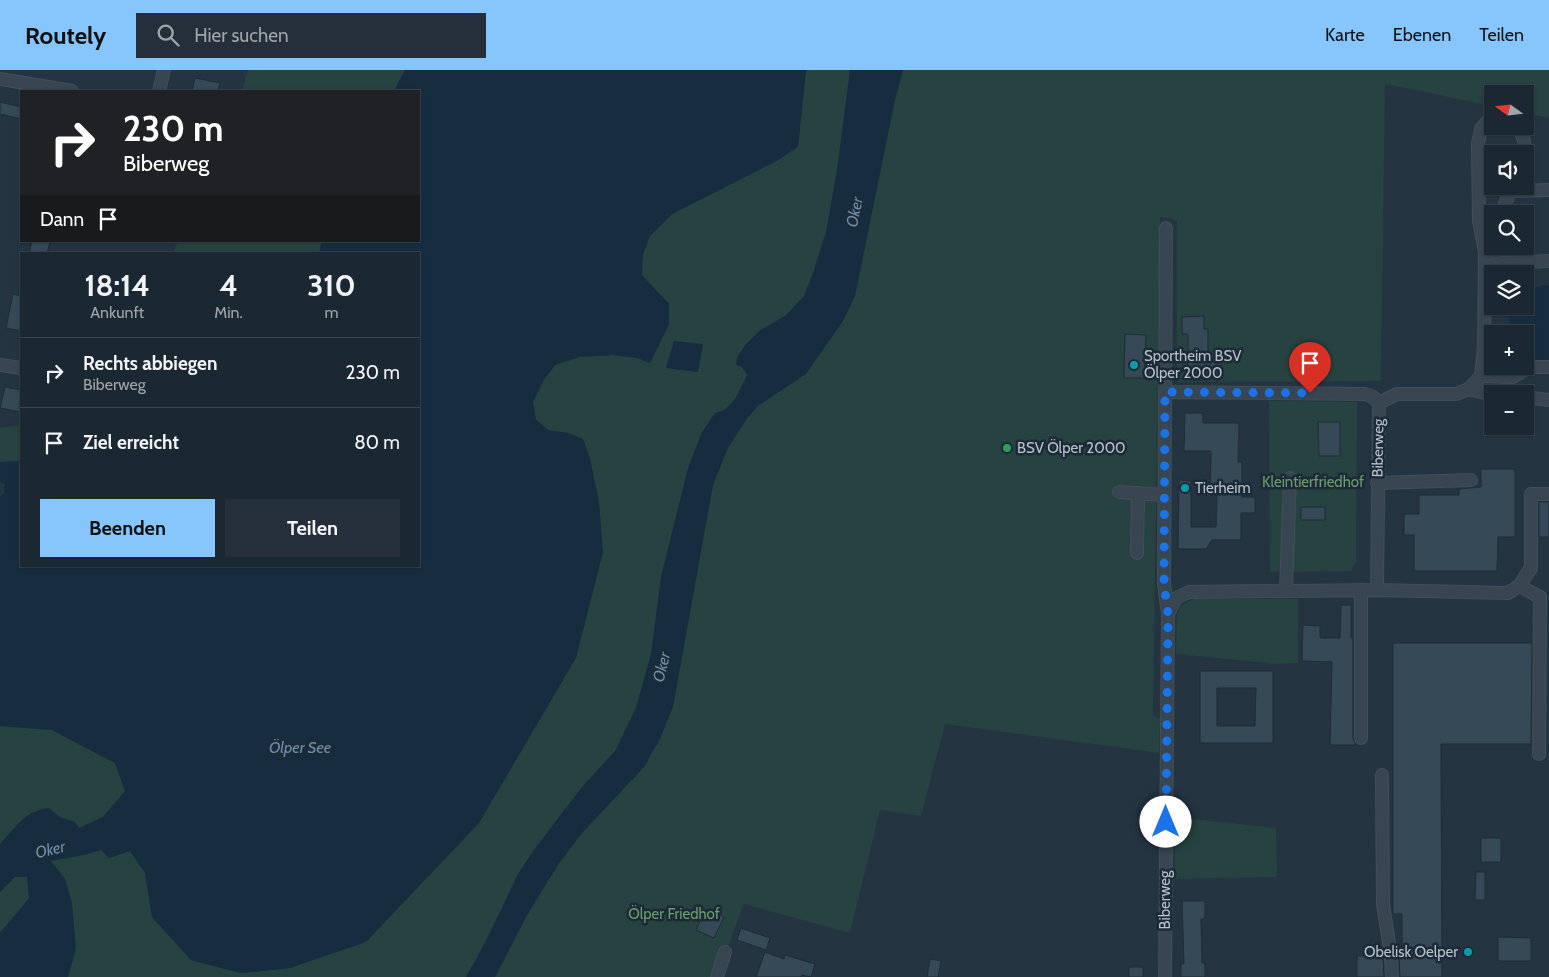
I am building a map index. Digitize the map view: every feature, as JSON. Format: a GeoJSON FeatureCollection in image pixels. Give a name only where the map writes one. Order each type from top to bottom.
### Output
{"type":"FeatureCollection","features":[{"type":"Feature","properties":{"kind":"street"},"geometry":{"type":"LineString","coordinates":[[159,90],[164,70]]}},
{"type":"Feature","properties":{"kind":"street"},"geometry":{"type":"LineString","coordinates":[[0,79],[66,90]]}},
{"type":"Feature","properties":{"kind":"street"},"geometry":{"type":"LineString","coordinates":[[1379,403],[1397,394],[1456,394],[1469,389],[1481,376],[1484,348],[1485,258],[1478,221],[1478,143],[1481,129],[1484,125]]}},
{"type":"Feature","properties":{"kind":"street"},"geometry":{"type":"LineString","coordinates":[[1534,189],[1549,190]]}},
{"type":"Feature","properties":{"kind":"street","name":"Biberweg"},"geometry":{"type":"LineString","coordinates":[[1165,977],[1168,614],[1164,584],[1166,228]]}},
{"type":"Feature","properties":{"kind":"street"},"geometry":{"type":"LineString","coordinates":[[1485,258],[1549,261]]}},
{"type":"Feature","properties":{"kind":"street"},"geometry":{"type":"LineString","coordinates":[[0,365],[20,368]]}},
{"type":"Feature","properties":{"kind":"street"},"geometry":{"type":"LineString","coordinates":[[1481,376],[1513,377],[1529,367],[1549,367]]}},
{"type":"Feature","properties":{"kind":"street"},"geometry":{"type":"LineString","coordinates":[[1469,389],[1484,393]]}},
{"type":"Feature","properties":{"kind":"street","name":"Biberweg"},"geometry":{"type":"LineString","coordinates":[[1165,392],[1365,394],[1373,397],[1379,403],[1377,590]]}},
{"type":"Feature","properties":{"kind":"street"},"geometry":{"type":"LineString","coordinates":[[1534,398],[1549,400]]}},
{"type":"Feature","properties":{"kind":"street"},"geometry":{"type":"LineString","coordinates":[[1286,591],[1290,478]]}},
{"type":"Feature","properties":{"kind":"street"},"geometry":{"type":"LineString","coordinates":[[1377,483],[1471,480]]}},
{"type":"Feature","properties":{"kind":"street"},"geometry":{"type":"LineString","coordinates":[[1119,492],[1164,495]]}},
{"type":"Feature","properties":{"kind":"street"},"geometry":{"type":"LineString","coordinates":[[1137,553],[1138,493]]}},
{"type":"Feature","properties":{"kind":"street"},"geometry":{"type":"LineString","coordinates":[[1168,614],[1176,598],[1189,592],[1377,590],[1508,593],[1519,586],[1531,568],[1532,494],[1549,494]]}},
{"type":"Feature","properties":{"kind":"street"},"geometry":{"type":"LineString","coordinates":[[1519,586],[1540,597],[1539,754]]}},
{"type":"Feature","properties":{"kind":"street"},"geometry":{"type":"LineString","coordinates":[[1361,590],[1361,738]]}},
{"type":"Feature","properties":{"kind":"street"},"geometry":{"type":"LineString","coordinates":[[1382,775],[1383,904],[1391,956],[1392,977]]}},
{"type":"Feature","properties":{"kind":"street"},"geometry":{"type":"LineString","coordinates":[[717,977],[725,952]]}},
{"type":"Feature","properties":{"kind":"green space"},"geometry":{"type":"Polygon","coordinates":[[[248,70],[405,70],[395,90],[242,90],[248,70]]]}},
{"type":"Feature","properties":{"kind":"green space","name":"Ölper Friedhof"},"geometry":{"type":"Polygon","coordinates":[[[806,70],[1549,70],[1549,118],[1534,115],[1534,85],[1484,85],[1484,104],[1385,84],[1381,381],[1177,382],[1177,220],[1160,217],[1153,716],[1160,718],[1159,753],[945,724],[921,816],[880,810],[850,933],[744,904],[717,977],[0,977],[0,726],[52,730],[115,763],[125,791],[103,817],[110,857],[130,851],[145,873],[152,917],[191,960],[241,973],[290,968],[599,502],[590,459],[583,439],[568,433],[548,430],[536,420],[533,402],[543,381],[555,365],[579,357],[613,355],[637,358],[650,362],[669,324],[669,304],[641,275],[643,254],[650,236],[672,214],[780,159],[798,147],[806,70]]]}},
{"type":"Feature","properties":{"kind":"green space"},"geometry":{"type":"Polygon","coordinates":[[[178,242],[322,242],[319,252],[173,252],[178,242]]]}},
{"type":"Feature","properties":{"kind":"green space","name":"Kleintierfriedhof"},"geometry":{"type":"Polygon","coordinates":[[[1269,401],[1357,402],[1356,562],[1351,571],[1270,572],[1269,401]]]}},
{"type":"Feature","properties":{"kind":"green space"},"geometry":{"type":"Polygon","coordinates":[[[20,425],[20,461],[0,462],[0,428],[20,425]]]}},
{"type":"Feature","properties":{"kind":"green space"},"geometry":{"type":"Polygon","coordinates":[[[1194,599],[1298,599],[1298,663],[1276,664],[1176,654],[1177,613],[1181,606],[1194,599]]]}},
{"type":"Feature","properties":{"kind":"green space"},"geometry":{"type":"Polygon","coordinates":[[[1174,817],[1276,828],[1277,877],[1175,879],[1174,817]]]}},
{"type":"Feature","properties":{"kind":"water","name":"Ölper See"},"geometry":{"type":"Polygon","coordinates":[[[405,70],[806,70],[798,146],[780,159],[672,214],[650,236],[643,254],[642,275],[669,304],[669,324],[650,363],[637,358],[613,355],[579,357],[555,365],[543,381],[533,402],[536,420],[548,430],[568,433],[583,439],[590,459],[599,502],[603,552],[576,658],[479,823],[366,942],[290,968],[241,973],[191,960],[152,917],[145,873],[130,851],[109,858],[101,850],[51,861],[65,879],[72,903],[76,948],[68,977],[0,977],[0,933],[29,898],[27,877],[15,877],[0,892],[0,844],[27,816],[41,809],[49,808],[60,817],[75,822],[79,828],[103,817],[125,791],[115,763],[52,730],[0,726],[0,497],[4,494],[5,484],[0,482],[0,462],[20,461],[20,567],[420,567],[420,252],[319,252],[322,242],[420,242],[420,90],[395,90],[405,70]]]}},
{"type":"Feature","properties":{"kind":"water","name":"Oker"},"geometry":{"type":"Polygon","coordinates":[[[850,70],[903,70],[895,100],[855,296],[843,321],[806,374],[758,406],[748,417],[728,448],[713,485],[673,707],[660,739],[644,767],[582,833],[558,865],[530,910],[495,977],[466,977],[486,941],[518,874],[582,787],[615,751],[636,708],[651,654],[661,577],[688,468],[702,432],[715,413],[727,408],[735,398],[747,375],[742,367],[736,365],[737,358],[745,345],[759,331],[785,316],[804,296],[813,273],[826,232],[837,170],[850,70]]]}},
{"type":"Feature","properties":{"kind":"water"},"geometry":{"type":"Polygon","coordinates":[[[1545,285],[1549,286],[1549,361],[1534,359],[1534,325],[1509,325],[1510,315],[1534,315],[1534,288],[1545,285]]]}},
{"type":"Feature","properties":{"kind":"water"},"geometry":{"type":"Polygon","coordinates":[[[674,341],[703,344],[698,372],[666,368],[674,341]]]}},
{"type":"Feature","properties":{"kind":"building"},"geometry":{"type":"Polygon","coordinates":[[[195,78],[220,83],[218,90],[192,90],[195,78]]]}},
{"type":"Feature","properties":{"kind":"building"},"geometry":{"type":"Polygon","coordinates":[[[0,102],[20,107],[20,119],[0,114],[0,102]]]}},
{"type":"Feature","properties":{"kind":"building"},"geometry":{"type":"Polygon","coordinates":[[[32,242],[50,242],[47,252],[29,252],[32,242]]]}},
{"type":"Feature","properties":{"kind":"building"},"geometry":{"type":"Polygon","coordinates":[[[13,294],[20,296],[20,331],[6,328],[13,294]]]}},
{"type":"Feature","properties":{"kind":"building"},"geometry":{"type":"Polygon","coordinates":[[[1204,316],[1204,329],[1208,329],[1208,362],[1221,362],[1221,379],[1188,380],[1188,334],[1182,334],[1182,317],[1204,316]]]}},
{"type":"Feature","properties":{"kind":"building","name":"Sportheim BSV Ölper 2000"},"geometry":{"type":"Polygon","coordinates":[[[1125,334],[1146,335],[1144,378],[1124,378],[1125,334]]]}},
{"type":"Feature","properties":{"kind":"building"},"geometry":{"type":"Polygon","coordinates":[[[5,387],[20,390],[20,412],[0,408],[5,387]]]}},
{"type":"Feature","properties":{"kind":"building"},"geometry":{"type":"Polygon","coordinates":[[[1185,413],[1203,413],[1203,423],[1239,423],[1238,462],[1242,462],[1242,497],[1255,497],[1255,513],[1241,513],[1241,540],[1212,540],[1206,549],[1178,549],[1179,480],[1191,481],[1191,527],[1216,527],[1217,494],[1210,494],[1211,451],[1184,451],[1185,413]]]}},
{"type":"Feature","properties":{"kind":"building"},"geometry":{"type":"Polygon","coordinates":[[[1318,422],[1340,422],[1340,456],[1319,456],[1318,422]]]}},
{"type":"Feature","properties":{"kind":"building"},"geometry":{"type":"Polygon","coordinates":[[[1481,469],[1515,469],[1515,537],[1498,537],[1497,571],[1414,571],[1414,535],[1404,535],[1404,514],[1419,514],[1419,495],[1459,495],[1459,489],[1481,487],[1481,469]]]}},
{"type":"Feature","properties":{"kind":"building"},"geometry":{"type":"Polygon","coordinates":[[[1539,502],[1549,502],[1549,537],[1539,537],[1539,502]]]}},
{"type":"Feature","properties":{"kind":"building"},"geometry":{"type":"Polygon","coordinates":[[[1301,507],[1325,507],[1325,520],[1301,520],[1301,507]]]}},
{"type":"Feature","properties":{"kind":"building"},"geometry":{"type":"Polygon","coordinates":[[[1341,605],[1351,605],[1351,638],[1353,638],[1353,738],[1356,745],[1330,745],[1332,662],[1302,661],[1303,625],[1320,626],[1320,638],[1340,638],[1341,605]]]}},
{"type":"Feature","properties":{"kind":"building"},"geometry":{"type":"Polygon","coordinates":[[[1393,643],[1532,643],[1531,744],[1441,744],[1442,977],[1400,977],[1399,956],[1402,956],[1402,914],[1393,914],[1393,643]]]}},
{"type":"Feature","properties":{"kind":"building"},"geometry":{"type":"Polygon","coordinates":[[[1200,671],[1273,671],[1273,743],[1200,743],[1200,671]],[[1217,688],[1217,726],[1255,726],[1256,688],[1217,688]]]}},
{"type":"Feature","properties":{"kind":"building"},"geometry":{"type":"Polygon","coordinates":[[[1481,838],[1501,838],[1501,862],[1481,862],[1481,838]]]}},
{"type":"Feature","properties":{"kind":"building"},"geometry":{"type":"Polygon","coordinates":[[[1476,872],[1485,872],[1485,900],[1475,900],[1476,872]]]}},
{"type":"Feature","properties":{"kind":"building"},"geometry":{"type":"Polygon","coordinates":[[[1182,901],[1205,901],[1205,919],[1201,919],[1202,963],[1205,963],[1205,977],[1181,977],[1181,964],[1184,964],[1182,901]]]}},
{"type":"Feature","properties":{"kind":"building"},"geometry":{"type":"Polygon","coordinates":[[[706,909],[724,917],[714,938],[696,930],[706,909]]]}},
{"type":"Feature","properties":{"kind":"building"},"geometry":{"type":"Polygon","coordinates":[[[741,928],[770,938],[766,950],[737,940],[741,928]]]}},
{"type":"Feature","properties":{"kind":"building"},"geometry":{"type":"Polygon","coordinates":[[[1498,937],[1531,938],[1531,961],[1498,961],[1498,937]]]}},
{"type":"Feature","properties":{"kind":"building"},"geometry":{"type":"Polygon","coordinates":[[[765,952],[784,959],[785,955],[815,964],[811,977],[802,975],[800,977],[756,977],[765,952]]]}},
{"type":"Feature","properties":{"kind":"building"},"geometry":{"type":"Polygon","coordinates":[[[1357,956],[1383,956],[1384,977],[1357,977],[1357,956]]]}},
{"type":"Feature","properties":{"kind":"building"},"geometry":{"type":"Polygon","coordinates":[[[930,959],[941,961],[938,977],[927,977],[930,959]]]}},
{"type":"Feature","properties":{"kind":"building"},"geometry":{"type":"Polygon","coordinates":[[[1129,967],[1143,967],[1143,977],[1129,977],[1129,967]]]}},
{"type":"Feature","properties":{"kind":"place","name":"Sportheim BSV Ölper 2000"},"geometry":{"type":"Point","coordinates":[1134,365]}},
{"type":"Feature","properties":{"kind":"place","name":"BSV Ölper 2000"},"geometry":{"type":"Point","coordinates":[1007,448]}},
{"type":"Feature","properties":{"kind":"place","name":"Tierheim"},"geometry":{"type":"Point","coordinates":[1185,488]}},
{"type":"Feature","properties":{"kind":"place","name":"Obelisk Oelper"},"geometry":{"type":"Point","coordinates":[1468,952]}},
{"type":"Feature","properties":{"kind":"route"},"geometry":{"type":"LineString","coordinates":[[1166,822],[1168,614],[1164,584],[1165,392],[1310,393]]}}]}
